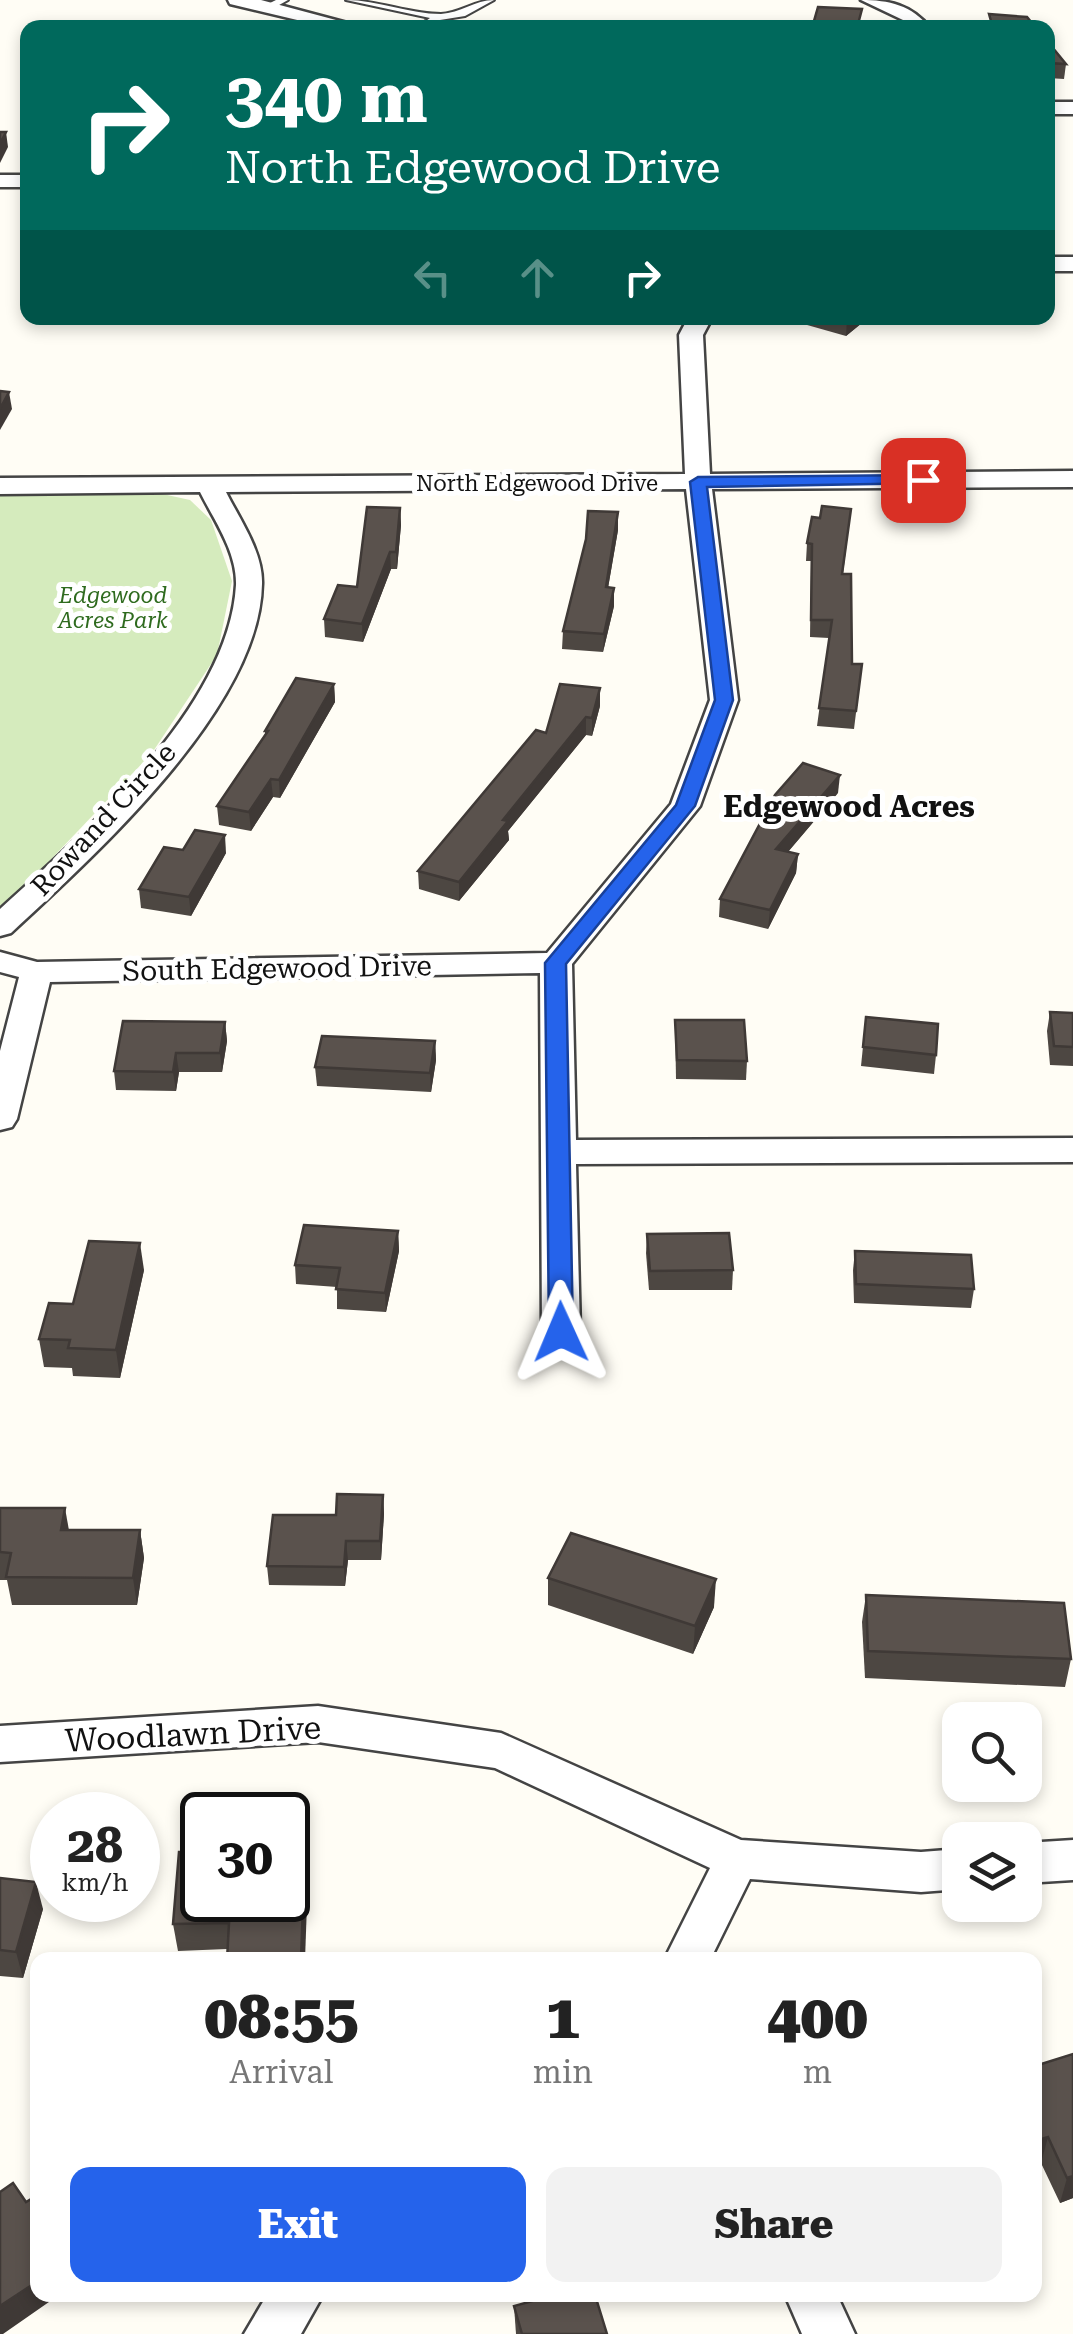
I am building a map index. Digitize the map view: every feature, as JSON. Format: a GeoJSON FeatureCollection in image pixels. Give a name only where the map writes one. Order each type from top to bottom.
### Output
{"type":"FeatureCollection","features":[{"type":"Feature","properties":{"kind":"street"},"geometry":{"type":"LineString","coordinates":[[237,0],[276,4],[330,20]]}},
{"type":"Feature","properties":{"kind":"street"},"geometry":{"type":"LineString","coordinates":[[870,0],[914,20]]}},
{"type":"Feature","properties":{"kind":"street"},"geometry":{"type":"LineString","coordinates":[[246,20],[276,4]]}},
{"type":"Feature","properties":{"kind":"street"},"geometry":{"type":"LineString","coordinates":[[561,1332],[556,963],[685,806],[724,700],[698,482],[691,335],[696,325]]}},
{"type":"Feature","properties":{"kind":"street","name":"North Edgewood Drive"},"geometry":{"type":"LineString","coordinates":[[0,486],[1073,479]]}},
{"type":"Feature","properties":{"kind":"street","name":"Rowand Circle"},"geometry":{"type":"LineString","coordinates":[[0,926],[162,763],[212,691],[243,629],[249,584],[244,556],[210,486]]}},
{"type":"Feature","properties":{"kind":"street","name":"South Edgewood Drive"},"geometry":{"type":"LineString","coordinates":[[0,962],[36,972],[556,963]]}},
{"type":"Feature","properties":{"kind":"street"},"geometry":{"type":"LineString","coordinates":[[0,1120],[36,972]]}},
{"type":"Feature","properties":{"kind":"street"},"geometry":{"type":"LineString","coordinates":[[558,1152],[1073,1150]]}},
{"type":"Feature","properties":{"kind":"street","name":"Woodlawn Drive"},"geometry":{"type":"LineString","coordinates":[[0,1744],[318,1724],[501,1752],[737,1858],[942,1870]]}},
{"type":"Feature","properties":{"kind":"street"},"geometry":{"type":"LineString","coordinates":[[692,1952],[737,1858]]}},
{"type":"Feature","properties":{"kind":"street"},"geometry":{"type":"LineString","coordinates":[[1042,1863],[1073,1860]]}},
{"type":"Feature","properties":{"kind":"street"},"geometry":{"type":"LineString","coordinates":[[270,2334],[293,2302]]}},
{"type":"Feature","properties":{"kind":"street"},"geometry":{"type":"LineString","coordinates":[[813,2302],[829,2334]]}},
{"type":"Feature","properties":{"kind":"lane"},"geometry":{"type":"LineString","coordinates":[[352,0],[438,18]]}},
{"type":"Feature","properties":{"kind":"lane"},"geometry":{"type":"LineString","coordinates":[[434,20],[462,14],[489,0]]}},
{"type":"Feature","properties":{"kind":"green space","name":"Edgewood Acres Park"},"geometry":{"type":"Polygon","coordinates":[[[0,492],[158,493],[190,500],[211,520],[232,581],[217,655],[152,753],[0,913],[0,492]]]}},
{"type":"Feature","properties":{"kind":"building"},"geometry":{"type":"Polygon","coordinates":[[[818,7],[862,9],[859,20],[814,20],[818,7]]]}},
{"type":"Feature","properties":{"kind":"building"},"geometry":{"type":"Polygon","coordinates":[[[989,14],[1029,20],[991,20],[989,14]]]}},
{"type":"Feature","properties":{"kind":"building"},"geometry":{"type":"Polygon","coordinates":[[[1055,51],[1066,64],[1055,63],[1055,51]]]}},
{"type":"Feature","properties":{"kind":"building"},"geometry":{"type":"Polygon","coordinates":[[[0,391],[9,392],[0,409],[0,391]]]}},
{"type":"Feature","properties":{"kind":"building"},"geometry":{"type":"Polygon","coordinates":[[[822,506],[851,509],[842,574],[851,574],[852,664],[862,664],[856,711],[819,708],[832,620],[811,620],[812,544],[807,543],[812,517],[820,518],[822,506]]]}},
{"type":"Feature","properties":{"kind":"building"},"geometry":{"type":"Polygon","coordinates":[[[367,507],[400,508],[396,552],[390,552],[362,624],[324,619],[338,585],[357,587],[367,507]]]}},
{"type":"Feature","properties":{"kind":"building"},"geometry":{"type":"Polygon","coordinates":[[[588,511],[618,512],[606,587],[614,588],[604,634],[563,631],[586,539],[588,511]]]}},
{"type":"Feature","properties":{"kind":"building"},"geometry":{"type":"Polygon","coordinates":[[[296,678],[334,684],[279,780],[271,779],[249,812],[217,806],[268,731],[296,678]]]}},
{"type":"Feature","properties":{"kind":"building"},"geometry":{"type":"Polygon","coordinates":[[[560,684],[600,688],[592,718],[586,717],[459,882],[418,871],[536,730],[546,733],[560,684]]]}},
{"type":"Feature","properties":{"kind":"building"},"geometry":{"type":"Polygon","coordinates":[[[803,763],[840,775],[776,849],[798,854],[770,910],[720,899],[775,795],[803,763]]]}},
{"type":"Feature","properties":{"kind":"building"},"geometry":{"type":"Polygon","coordinates":[[[195,830],[225,835],[189,897],[139,889],[164,847],[183,850],[195,830]]]}},
{"type":"Feature","properties":{"kind":"building"},"geometry":{"type":"Polygon","coordinates":[[[1050,1012],[1073,1013],[1073,1047],[1054,1046],[1050,1012]]]}},
{"type":"Feature","properties":{"kind":"building"},"geometry":{"type":"Polygon","coordinates":[[[866,1017],[938,1024],[936,1055],[863,1047],[866,1017]]]}},
{"type":"Feature","properties":{"kind":"building"},"geometry":{"type":"Polygon","coordinates":[[[675,1020],[744,1020],[747,1061],[677,1060],[675,1020]]]}},
{"type":"Feature","properties":{"kind":"building"},"geometry":{"type":"Polygon","coordinates":[[[123,1021],[225,1022],[220,1053],[176,1053],[173,1072],[114,1071],[123,1021]]]}},
{"type":"Feature","properties":{"kind":"building"},"geometry":{"type":"Polygon","coordinates":[[[322,1036],[435,1041],[430,1073],[315,1067],[322,1036]]]}},
{"type":"Feature","properties":{"kind":"building"},"geometry":{"type":"Polygon","coordinates":[[[304,1225],[398,1231],[385,1293],[336,1289],[340,1268],[295,1265],[304,1225]]]}},
{"type":"Feature","properties":{"kind":"building"},"geometry":{"type":"Polygon","coordinates":[[[729,1233],[733,1270],[650,1271],[647,1234],[729,1233]]]}},
{"type":"Feature","properties":{"kind":"building"},"geometry":{"type":"Polygon","coordinates":[[[89,1241],[140,1243],[116,1350],[68,1348],[70,1340],[39,1339],[49,1303],[73,1304],[89,1241]]]}},
{"type":"Feature","properties":{"kind":"building"},"geometry":{"type":"Polygon","coordinates":[[[855,1251],[971,1255],[974,1289],[856,1284],[855,1251]]]}},
{"type":"Feature","properties":{"kind":"building"},"geometry":{"type":"Polygon","coordinates":[[[337,1494],[383,1495],[380,1541],[346,1541],[344,1567],[267,1566],[273,1515],[336,1515],[337,1494]]]}},
{"type":"Feature","properties":{"kind":"building"},"geometry":{"type":"Polygon","coordinates":[[[0,1508],[65,1508],[61,1530],[140,1530],[133,1578],[6,1577],[11,1553],[0,1552],[0,1508]]]}},
{"type":"Feature","properties":{"kind":"building"},"geometry":{"type":"Polygon","coordinates":[[[571,1533],[716,1579],[695,1626],[548,1578],[571,1533]]]}},
{"type":"Feature","properties":{"kind":"building"},"geometry":{"type":"Polygon","coordinates":[[[866,1595],[1064,1603],[1071,1659],[868,1651],[866,1595]]]}},
{"type":"Feature","properties":{"kind":"building"},"geometry":{"type":"Polygon","coordinates":[[[179,1852],[180,1922],[302,1922],[301,1952],[227,1952],[229,1923],[173,1924],[179,1852]]]}},
{"type":"Feature","properties":{"kind":"building"},"geometry":{"type":"Polygon","coordinates":[[[0,1878],[30,1881],[30,1903],[16,1952],[0,1950],[0,1878]]]}},
{"type":"Feature","properties":{"kind":"building"},"geometry":{"type":"Polygon","coordinates":[[[1073,2054],[1073,2176],[1067,2178],[1048,2137],[1042,2139],[1042,2064],[1073,2054]]]}},
{"type":"Feature","properties":{"kind":"building"},"geometry":{"type":"Polygon","coordinates":[[[13,2183],[26,2202],[30,2200],[30,2286],[0,2306],[0,2192],[13,2183]]]}},
{"type":"Feature","properties":{"kind":"building"},"geometry":{"type":"Polygon","coordinates":[[[529,2302],[597,2302],[607,2334],[522,2334],[514,2306],[529,2302]]]}},
{"type":"Feature","properties":{"kind":"district","name":"Edgewood Acres"},"geometry":{"type":"Point","coordinates":[849,807]}},
{"type":"Feature","properties":{"kind":"route"},"geometry":{"type":"LineString","coordinates":[[561,1332],[556,963],[685,806],[724,700],[698,482],[923,480]]}}]}
